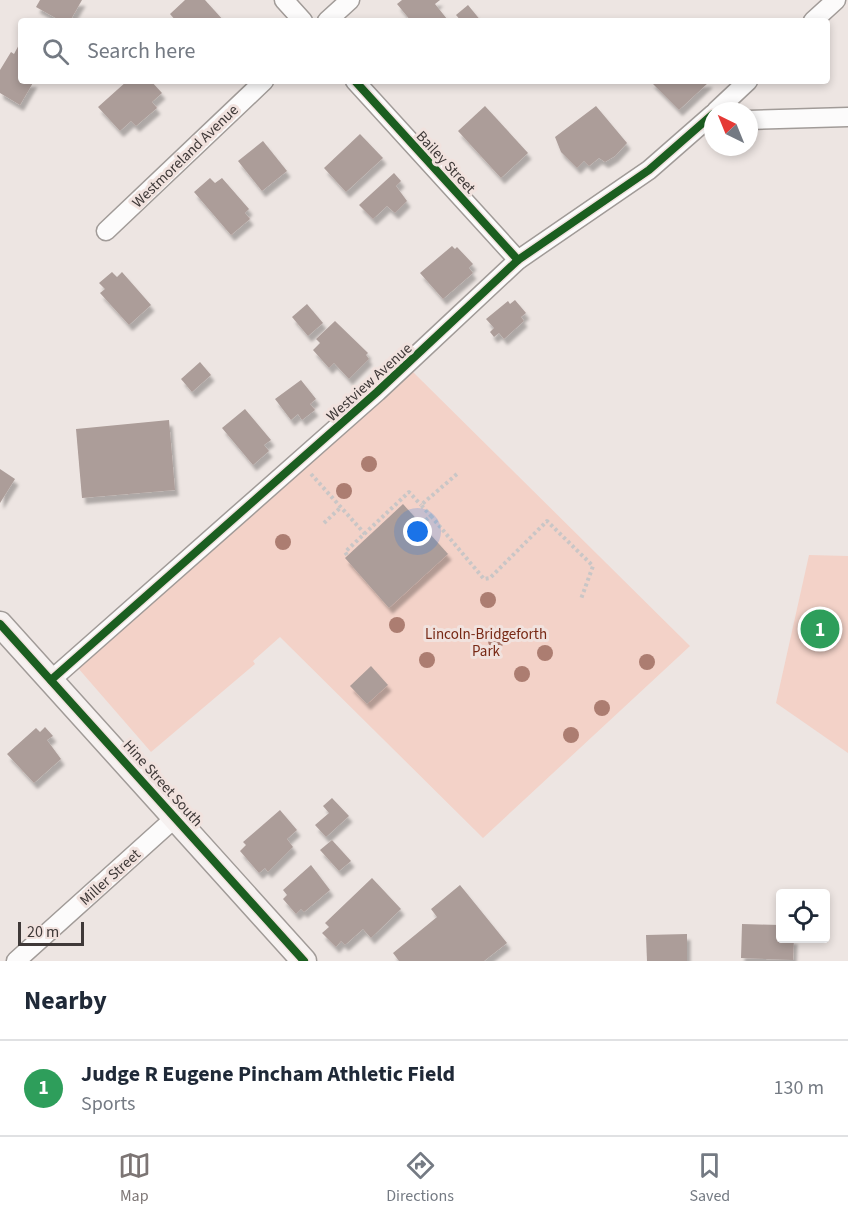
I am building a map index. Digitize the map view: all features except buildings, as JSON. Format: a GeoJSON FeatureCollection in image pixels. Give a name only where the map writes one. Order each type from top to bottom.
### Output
{"type":"FeatureCollection","features":[{"type":"Feature","properties":{"kind":"street"},"geometry":{"type":"LineString","coordinates":[[284,0],[300,18]]}},
{"type":"Feature","properties":{"kind":"street"},"geometry":{"type":"LineString","coordinates":[[330,18],[350,0]]}},
{"type":"Feature","properties":{"kind":"street"},"geometry":{"type":"LineString","coordinates":[[816,18],[836,0]]}},
{"type":"Feature","properties":{"kind":"street","name":"Westmoreland Avenue"},"geometry":{"type":"LineString","coordinates":[[106,231],[261,84]]}},
{"type":"Feature","properties":{"kind":"street","name":"Bailey Street"},"geometry":{"type":"LineString","coordinates":[[358,84],[518,260]]}},
{"type":"Feature","properties":{"kind":"street","name":"Westview Avenue"},"geometry":{"type":"LineString","coordinates":[[727,102],[745,84]]}},
{"type":"Feature","properties":{"kind":"street"},"geometry":{"type":"LineString","coordinates":[[758,120],[848,117]]}},
{"type":"Feature","properties":{"kind":"street","name":"Westview Avenue"},"geometry":{"type":"LineString","coordinates":[[51,680],[300,462],[518,260],[649,170],[704,124]]}},
{"type":"Feature","properties":{"kind":"street","name":"Hine Street South"},"geometry":{"type":"LineString","coordinates":[[0,624],[304,961]]}},
{"type":"Feature","properties":{"kind":"street","name":"Miller Street"},"geometry":{"type":"LineString","coordinates":[[16,961],[176,817]]}},
{"type":"Feature","properties":{"kind":"path"},"geometry":{"type":"LineString","coordinates":[[300,462],[365,534]]}},
{"type":"Feature","properties":{"kind":"path"},"geometry":{"type":"LineString","coordinates":[[422,506],[457,474]]}},
{"type":"Feature","properties":{"kind":"path"},"geometry":{"type":"LineString","coordinates":[[347,555],[345,552],[409,492],[484,579],[490,578],[547,521],[593,567],[581,599]]}},
{"type":"Feature","properties":{"kind":"path"},"geometry":{"type":"LineString","coordinates":[[324,523],[340,508]]}},
{"type":"Feature","properties":{"kind":"path"},"geometry":{"type":"LineString","coordinates":[[422,525],[431,516]]}},
{"type":"Feature","properties":{"kind":"green space","name":"Lincoln-Bridgeforth Park"},"geometry":{"type":"Polygon","coordinates":[[[413,372],[690,646],[483,838],[280,637],[253,661],[255,664],[151,752],[78,668],[413,372]]]}},
{"type":"Feature","properties":{"kind":"green space"},"geometry":{"type":"Polygon","coordinates":[[[809,555],[848,556],[848,753],[776,703],[809,555]]]}},
{"type":"Feature","properties":{"kind":"cycle path"},"geometry":{"type":"LineString","coordinates":[[358,84],[518,260]]}},
{"type":"Feature","properties":{"kind":"cycle path"},"geometry":{"type":"LineString","coordinates":[[51,680],[377,392],[518,260],[649,170],[704,122]]}},
{"type":"Feature","properties":{"kind":"cycle path"},"geometry":{"type":"LineString","coordinates":[[0,624],[304,961]]}},
{"type":"Feature","properties":{"kind":"place","name":"Judge R Eugene Pincham Athletic Field"},"geometry":{"type":"Point","coordinates":[820,629]}}]}
